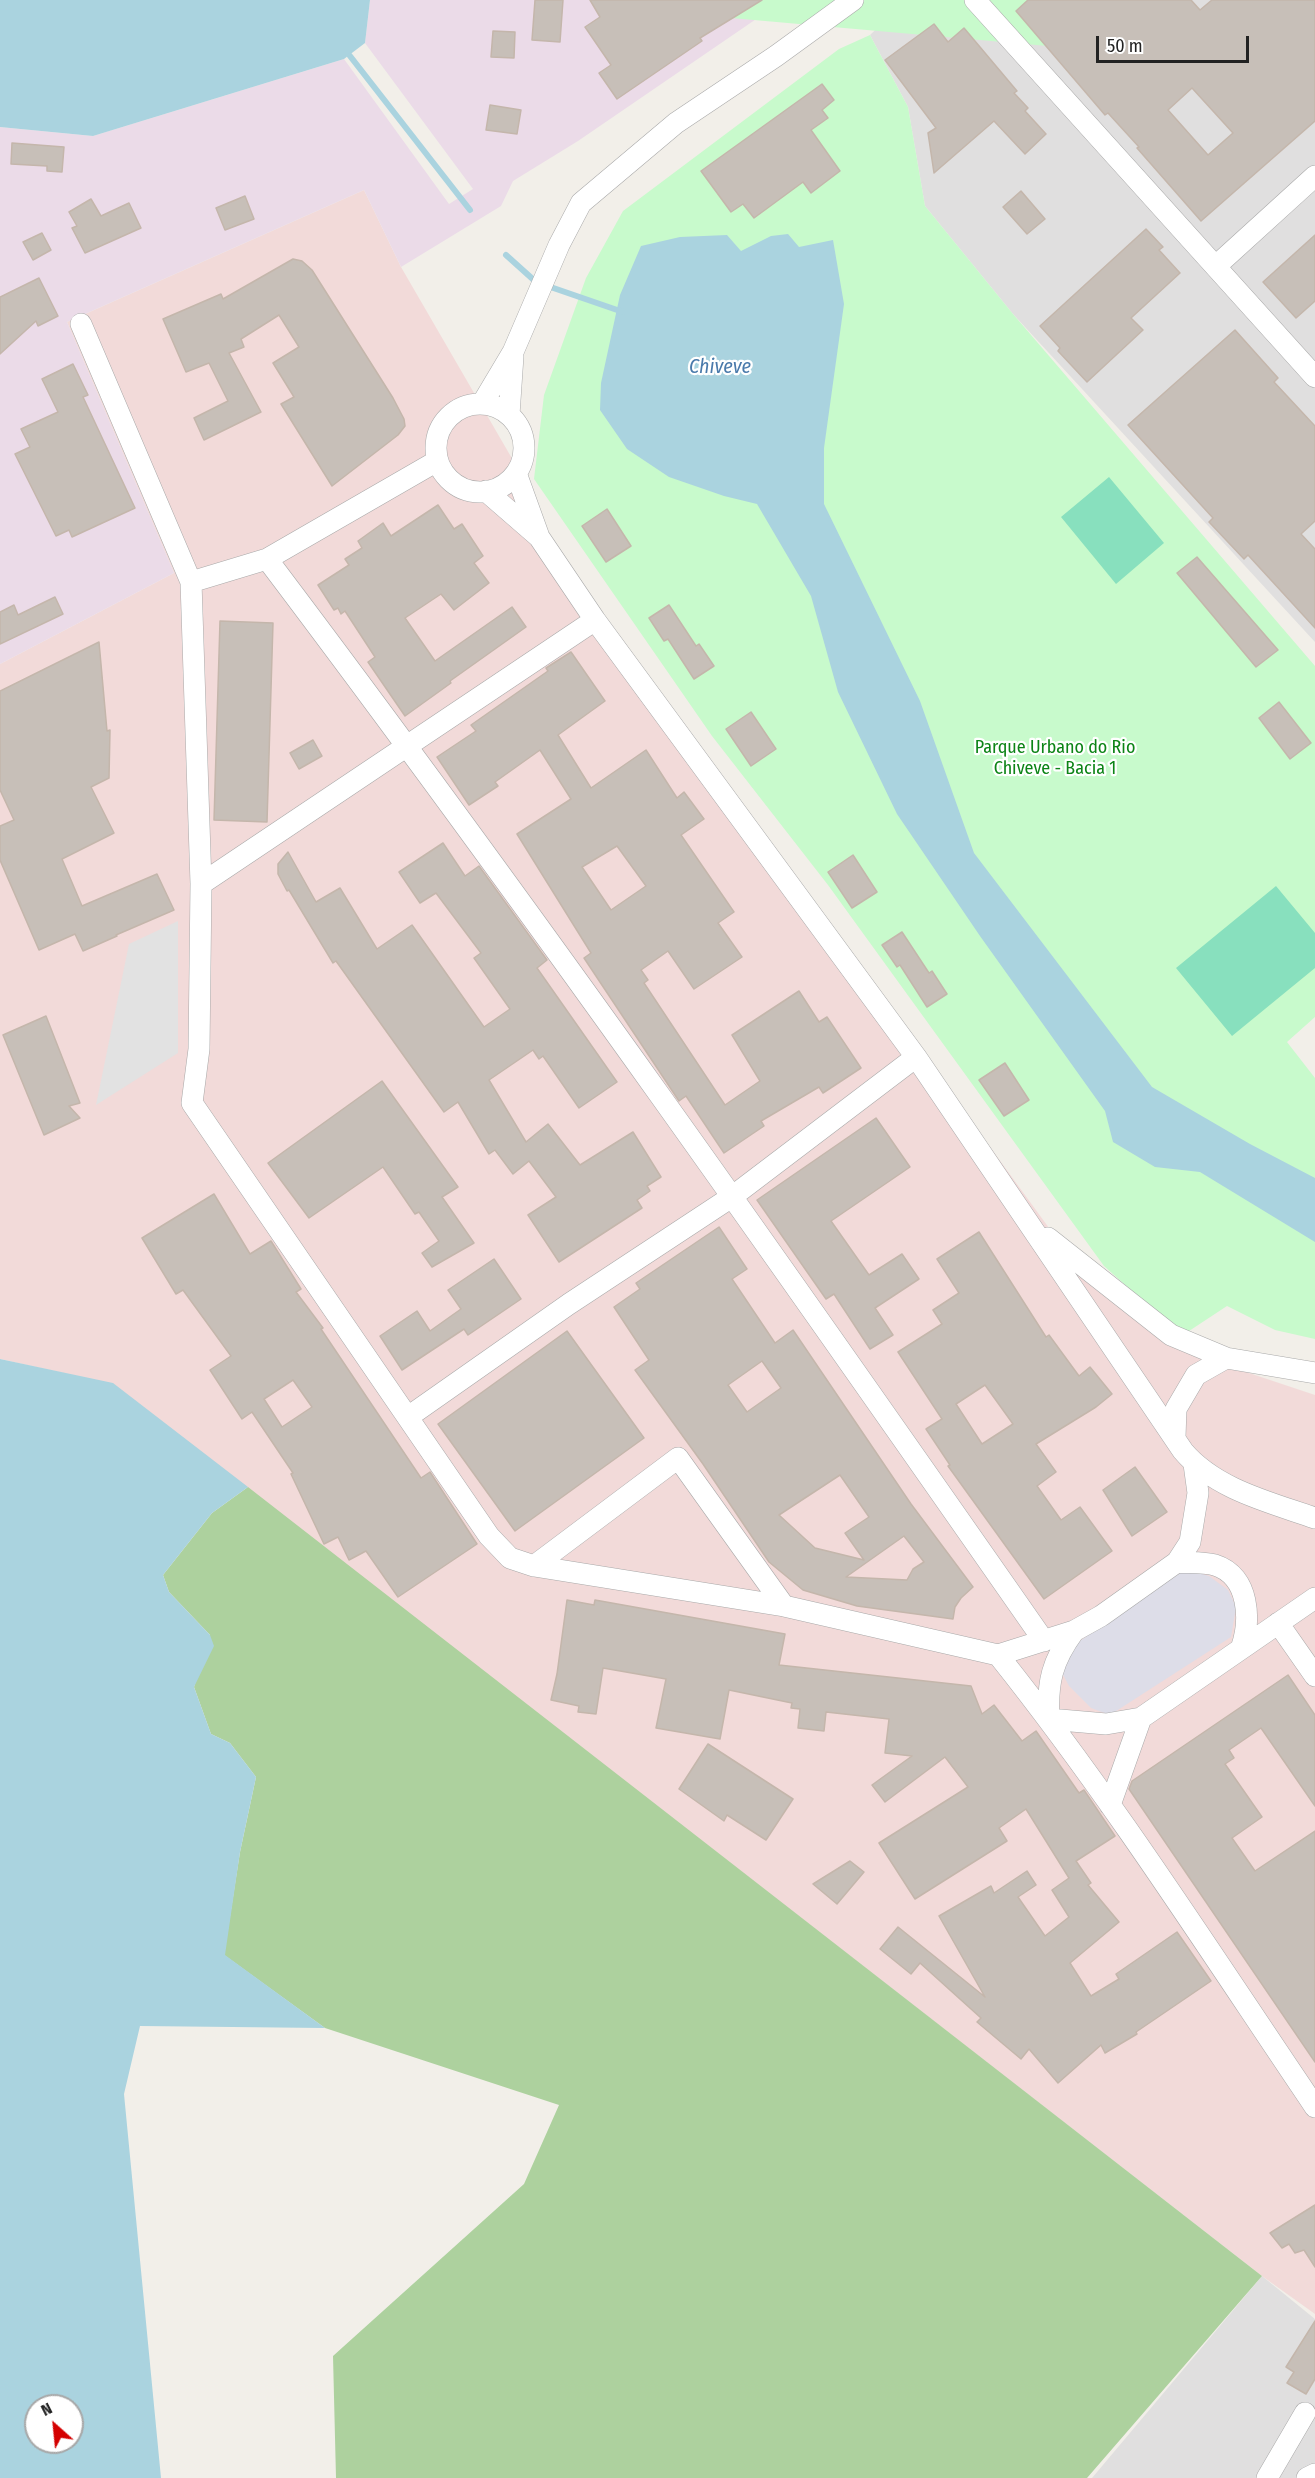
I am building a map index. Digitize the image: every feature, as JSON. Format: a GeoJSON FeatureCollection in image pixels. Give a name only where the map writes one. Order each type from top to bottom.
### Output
{"type":"FeatureCollection","features":[{"type":"Feature","properties":{"kind":"street"},"geometry":{"type":"LineString","coordinates":[[482,404],[513,352],[559,246],[581,203],[676,123],[776,56],[853,0]]}},
{"type":"Feature","properties":{"kind":"street"},"geometry":{"type":"LineString","coordinates":[[975,0],[1315,376]]}},
{"type":"Feature","properties":{"kind":"street"},"geometry":{"type":"LineString","coordinates":[[1216,266],[1315,176]]}},
{"type":"Feature","properties":{"kind":"street"},"geometry":{"type":"LineString","coordinates":[[81,324],[191,582],[201,884],[199,1049],[192,1103],[489,1536],[510,1558],[534,1566],[784,1606],[998,1655],[1074,1631],[1101,1617],[1177,1562],[1190,1542],[1198,1493],[1194,1464]]}},
{"type":"Feature","properties":{"kind":"street"},"geometry":{"type":"LineString","coordinates":[[509,415],[513,352]]}},
{"type":"Feature","properties":{"kind":"street"},"geometry":{"type":"LineString","coordinates":[[482,404],[496,407],[509,415],[516,423],[524,443],[524,453],[516,473],[503,485],[486,491],[466,490],[448,479],[437,461],[436,439],[446,419],[462,407],[482,404]]}},
{"type":"Feature","properties":{"kind":"street"},"geometry":{"type":"LineString","coordinates":[[191,582],[267,560],[437,461]]}},
{"type":"Feature","properties":{"kind":"street"},"geometry":{"type":"LineString","coordinates":[[516,473],[539,537],[595,620],[916,1057],[1194,1464],[1218,1481],[1262,1500],[1315,1518]]}},
{"type":"Feature","properties":{"kind":"street"},"geometry":{"type":"LineString","coordinates":[[486,491],[539,537]]}},
{"type":"Feature","properties":{"kind":"street"},"geometry":{"type":"LineString","coordinates":[[267,560],[408,746],[733,1196],[1044,1641]]}},
{"type":"Feature","properties":{"kind":"street"},"geometry":{"type":"LineString","coordinates":[[201,884],[595,620]]}},
{"type":"Feature","properties":{"kind":"street"},"geometry":{"type":"LineString","coordinates":[[408,1417],[569,1304],[733,1196],[916,1057]]}},
{"type":"Feature","properties":{"kind":"street"},"geometry":{"type":"LineString","coordinates":[[1032,1224],[1171,1335],[1226,1358],[1315,1373]]}},
{"type":"Feature","properties":{"kind":"street"},"geometry":{"type":"LineString","coordinates":[[1175,1437],[1176,1409],[1196,1375],[1226,1358]]}},
{"type":"Feature","properties":{"kind":"street"},"geometry":{"type":"LineString","coordinates":[[534,1566],[678,1458],[784,1606]]}},
{"type":"Feature","properties":{"kind":"street"},"geometry":{"type":"LineString","coordinates":[[1177,1562],[1216,1565],[1231,1575],[1242,1589],[1247,1606],[1246,1633],[1241,1649]]}},
{"type":"Feature","properties":{"kind":"street"},"geometry":{"type":"LineString","coordinates":[[1049,1719],[1106,1724],[1141,1718],[1315,1598]]}},
{"type":"Feature","properties":{"kind":"street"},"geometry":{"type":"LineString","coordinates":[[1278,1623],[1315,1676]]}},
{"type":"Feature","properties":{"kind":"street"},"geometry":{"type":"LineString","coordinates":[[1049,1719],[1050,1678],[1057,1659],[1074,1631]]}},
{"type":"Feature","properties":{"kind":"street"},"geometry":{"type":"LineString","coordinates":[[998,1655],[1049,1719],[1110,1804],[1315,2107]]}},
{"type":"Feature","properties":{"kind":"street"},"geometry":{"type":"LineString","coordinates":[[1110,1804],[1141,1718]]}},
{"type":"Feature","properties":{"kind":"street"},"geometry":{"type":"LineString","coordinates":[[1267,2478],[1305,2413]]}},
{"type":"Feature","properties":{"kind":"street"},"geometry":{"type":"LineString","coordinates":[[1306,2478],[1315,2474]]}},
{"type":"Feature","properties":{"kind":"shaded area"},"geometry":{"type":"Polygon","coordinates":[[[370,0],[784,0],[578,141],[513,181],[501,206],[401,267],[364,190],[67,322],[174,573],[0,664],[0,127],[93,136],[344,59],[449,204],[473,189],[365,43],[370,0]]]}},
{"type":"Feature","properties":{"kind":"shaded area"},"geometry":{"type":"Polygon","coordinates":[[[1014,0],[1315,0],[1315,642],[1013,314],[925,206],[908,107],[870,35],[892,14],[1014,0]]]}},
{"type":"Feature","properties":{"kind":"shaded area"},"geometry":{"type":"Polygon","coordinates":[[[364,190],[401,267],[521,474],[524,508],[1084,1276],[1234,1368],[1315,1395],[1315,2314],[1262,2276],[113,1384],[0,1359],[0,664],[174,573],[67,322],[364,190]]]}},
{"type":"Feature","properties":{"kind":"shaded area"},"geometry":{"type":"Polygon","coordinates":[[[178,921],[178,1053],[96,1105],[129,944],[178,921]]]}},
{"type":"Feature","properties":{"kind":"shaded area"},"geometry":{"type":"Polygon","coordinates":[[[1186,1569],[1209,1576],[1228,1590],[1236,1607],[1231,1637],[1110,1715],[1091,1708],[1069,1686],[1060,1669],[1065,1651],[1186,1569]]]}},
{"type":"Feature","properties":{"kind":"shaded area"},"geometry":{"type":"Polygon","coordinates":[[[1262,2276],[1315,2319],[1315,2478],[1092,2478],[1262,2276]]]}},
{"type":"Feature","properties":{"kind":"green space"},"geometry":{"type":"Polygon","coordinates":[[[687,0],[1109,0],[1104,51],[686,14],[687,0]]]}},
{"type":"Feature","properties":{"kind":"green space","name":"Parque Urbano do Rio Chiveve - Bacia 1"},"geometry":{"type":"Polygon","coordinates":[[[870,35],[908,107],[925,206],[1013,314],[1315,666],[1315,1017],[1287,1042],[1315,1078],[1315,1339],[1275,1330],[1227,1306],[1186,1333],[1163,1319],[1104,1266],[828,885],[712,736],[534,479],[544,395],[586,278],[623,211],[839,49],[870,35]]]}},
{"type":"Feature","properties":{"kind":"green space"},"geometry":{"type":"Polygon","coordinates":[[[1109,477],[1164,543],[1116,584],[1061,517],[1109,477]]]}},
{"type":"Feature","properties":{"kind":"green space"},"geometry":{"type":"Polygon","coordinates":[[[1276,886],[1315,933],[1315,968],[1232,1036],[1176,968],[1276,886]]]}},
{"type":"Feature","properties":{"kind":"green space"},"geometry":{"type":"Polygon","coordinates":[[[248,1487],[1262,2276],[1087,2478],[336,2478],[333,2356],[524,2184],[559,2105],[325,2028],[224,1955],[240,1852],[256,1777],[230,1743],[211,1734],[194,1687],[210,1635],[169,1592],[163,1575],[212,1513],[248,1487]]]}},
{"type":"Feature","properties":{"kind":"water"},"geometry":{"type":"Polygon","coordinates":[[[0,0],[370,0],[365,43],[344,59],[93,136],[0,127],[0,0]]]}},
{"type":"Feature","properties":{"kind":"water","name":"Chiveve"},"geometry":{"type":"Polygon","coordinates":[[[788,234],[799,247],[833,240],[844,304],[824,448],[824,504],[920,701],[974,853],[1152,1087],[1250,1144],[1315,1178],[1315,1242],[1200,1172],[1155,1167],[1113,1142],[1105,1111],[980,936],[897,814],[838,692],[811,596],[757,504],[724,496],[669,477],[627,449],[600,410],[601,383],[620,295],[641,246],[680,237],[727,235],[741,251],[771,236],[788,234]]]}},
{"type":"Feature","properties":{"kind":"water"},"geometry":{"type":"Polygon","coordinates":[[[0,1359],[113,1383],[248,1487],[212,1513],[163,1575],[169,1592],[210,1635],[214,1646],[194,1687],[211,1734],[230,1743],[256,1777],[240,1852],[225,1955],[325,2028],[140,2026],[124,2094],[161,2478],[0,2478],[0,1359]]]}},
{"type":"Feature","properties":{"kind":"building"},"geometry":{"type":"Polygon","coordinates":[[[535,0],[563,0],[560,42],[532,40],[535,0]]]}},
{"type":"Feature","properties":{"kind":"building"},"geometry":{"type":"Polygon","coordinates":[[[590,0],[762,0],[700,38],[702,41],[617,99],[599,73],[611,65],[585,27],[600,17],[590,0]]]}},
{"type":"Feature","properties":{"kind":"building"},"geometry":{"type":"Polygon","coordinates":[[[1028,0],[1191,0],[1200,10],[1212,0],[1315,0],[1315,121],[1201,221],[1137,148],[1139,147],[1108,113],[1105,115],[1016,11],[1028,0]],[[1192,88],[1168,110],[1208,155],[1233,133],[1192,88]]]}},
{"type":"Feature","properties":{"kind":"building"},"geometry":{"type":"Polygon","coordinates":[[[934,24],[948,42],[964,28],[1017,91],[1014,93],[1028,108],[1025,111],[1046,134],[1025,154],[994,121],[934,173],[928,133],[936,128],[885,60],[934,24]]]}},
{"type":"Feature","properties":{"kind":"building"},"geometry":{"type":"Polygon","coordinates":[[[493,31],[515,32],[514,58],[491,57],[493,31]]]}},
{"type":"Feature","properties":{"kind":"building"},"geometry":{"type":"Polygon","coordinates":[[[822,84],[834,100],[822,110],[828,118],[811,130],[840,171],[811,193],[803,182],[754,218],[743,204],[731,212],[701,171],[822,84]]]}},
{"type":"Feature","properties":{"kind":"building"},"geometry":{"type":"Polygon","coordinates":[[[490,105],[521,110],[517,134],[486,130],[490,105]]]}},
{"type":"Feature","properties":{"kind":"building"},"geometry":{"type":"Polygon","coordinates":[[[12,143],[64,147],[62,172],[47,171],[47,166],[11,164],[12,143]]]}},
{"type":"Feature","properties":{"kind":"building"},"geometry":{"type":"Polygon","coordinates":[[[1021,191],[1045,219],[1027,234],[1003,207],[1021,191]]]}},
{"type":"Feature","properties":{"kind":"building"},"geometry":{"type":"Polygon","coordinates":[[[245,196],[254,219],[225,230],[216,208],[245,196]]]}},
{"type":"Feature","properties":{"kind":"building"},"geometry":{"type":"Polygon","coordinates":[[[91,199],[101,216],[129,203],[141,228],[85,253],[72,228],[77,226],[69,212],[91,199]]]}},
{"type":"Feature","properties":{"kind":"building"},"geometry":{"type":"Polygon","coordinates":[[[1146,229],[1163,247],[1159,250],[1180,273],[1131,318],[1143,330],[1087,382],[1058,351],[1060,348],[1040,326],[1146,229]]]}},
{"type":"Feature","properties":{"kind":"building"},"geometry":{"type":"Polygon","coordinates":[[[42,233],[51,250],[33,260],[23,242],[42,233]]]}},
{"type":"Feature","properties":{"kind":"building"},"geometry":{"type":"Polygon","coordinates":[[[1315,235],[1315,301],[1296,318],[1263,282],[1315,235]]]}},
{"type":"Feature","properties":{"kind":"building"},"geometry":{"type":"Polygon","coordinates":[[[293,259],[302,261],[312,270],[404,419],[405,426],[398,435],[332,486],[281,404],[294,397],[273,363],[299,347],[279,315],[241,339],[244,347],[229,353],[261,412],[204,440],[194,418],[228,401],[209,363],[186,372],[163,319],[221,294],[223,299],[293,259]]]}},
{"type":"Feature","properties":{"kind":"building"},"geometry":{"type":"Polygon","coordinates":[[[39,278],[58,316],[38,326],[36,321],[0,354],[0,297],[39,278]]]}},
{"type":"Feature","properties":{"kind":"building"},"geometry":{"type":"Polygon","coordinates":[[[1235,330],[1278,378],[1274,382],[1315,426],[1315,521],[1301,534],[1315,549],[1315,628],[1248,555],[1244,559],[1209,522],[1213,518],[1128,425],[1235,330]]]}},
{"type":"Feature","properties":{"kind":"building"},"geometry":{"type":"Polygon","coordinates":[[[73,364],[88,395],[83,397],[135,508],[72,537],[69,530],[56,536],[15,454],[30,447],[21,429],[58,412],[42,379],[73,364]]]}},
{"type":"Feature","properties":{"kind":"building"},"geometry":{"type":"Polygon","coordinates":[[[438,505],[454,529],[462,524],[483,556],[474,563],[489,583],[454,610],[441,594],[405,618],[435,661],[512,607],[526,627],[405,716],[368,662],[375,657],[345,611],[341,614],[338,608],[334,610],[318,585],[349,565],[345,559],[362,548],[358,541],[383,523],[391,536],[438,505]]]}},
{"type":"Feature","properties":{"kind":"building"},"geometry":{"type":"Polygon","coordinates":[[[607,509],[631,546],[606,562],[582,526],[607,509]]]}},
{"type":"Feature","properties":{"kind":"building"},"geometry":{"type":"Polygon","coordinates":[[[1197,557],[1278,650],[1256,667],[1177,573],[1197,557]]]}},
{"type":"Feature","properties":{"kind":"building"},"geometry":{"type":"Polygon","coordinates":[[[55,597],[63,614],[0,644],[0,612],[14,605],[18,615],[55,597]]]}},
{"type":"Feature","properties":{"kind":"building"},"geometry":{"type":"Polygon","coordinates":[[[669,605],[696,646],[699,644],[714,666],[694,679],[668,639],[664,641],[649,618],[669,605]]]}},
{"type":"Feature","properties":{"kind":"building"},"geometry":{"type":"Polygon","coordinates":[[[220,621],[273,623],[267,822],[214,820],[220,621]]]}},
{"type":"Feature","properties":{"kind":"building"},"geometry":{"type":"Polygon","coordinates":[[[99,642],[107,731],[110,730],[109,778],[91,787],[114,833],[62,859],[82,906],[157,874],[174,910],[83,951],[75,934],[39,950],[0,860],[0,826],[14,820],[0,790],[0,691],[99,642]]]}},
{"type":"Feature","properties":{"kind":"building"},"geometry":{"type":"Polygon","coordinates":[[[571,652],[605,701],[558,735],[591,788],[646,750],[677,798],[684,792],[704,819],[681,835],[734,912],[718,923],[742,957],[694,989],[668,951],[641,970],[648,980],[644,983],[725,1105],[760,1081],[732,1035],[799,991],[819,1022],[827,1017],[861,1068],[823,1093],[819,1087],[761,1121],[764,1126],[724,1153],[686,1096],[679,1101],[584,958],[591,953],[517,834],[571,799],[540,750],[495,782],[498,786],[469,805],[437,757],[476,731],[471,725],[548,671],[546,668],[571,652]],[[617,846],[582,867],[611,910],[646,886],[617,846]]]}},
{"type":"Feature","properties":{"kind":"building"},"geometry":{"type":"Polygon","coordinates":[[[1279,702],[1311,743],[1290,759],[1259,718],[1279,702]]]}},
{"type":"Feature","properties":{"kind":"building"},"geometry":{"type":"Polygon","coordinates":[[[751,712],[776,749],[751,766],[726,729],[751,712]]]}},
{"type":"Feature","properties":{"kind":"building"},"geometry":{"type":"Polygon","coordinates":[[[313,740],[322,756],[299,769],[290,753],[313,740]]]}},
{"type":"Feature","properties":{"kind":"building"},"geometry":{"type":"Polygon","coordinates":[[[443,843],[465,876],[479,866],[547,960],[537,968],[617,1082],[579,1108],[543,1056],[539,1059],[533,1050],[489,1080],[526,1142],[548,1124],[580,1165],[633,1132],[661,1177],[647,1186],[650,1191],[637,1200],[642,1208],[559,1262],[528,1215],[556,1197],[529,1161],[513,1174],[495,1150],[489,1154],[458,1102],[444,1112],[336,961],[333,963],[278,874],[278,864],[288,852],[316,902],[340,888],[377,949],[412,925],[484,1027],[510,1009],[474,958],[481,953],[436,893],[420,903],[399,872],[443,843]]]}},
{"type":"Feature","properties":{"kind":"building"},"geometry":{"type":"Polygon","coordinates":[[[853,855],[877,892],[852,908],[828,872],[853,855]]]}},
{"type":"Feature","properties":{"kind":"building"},"geometry":{"type":"Polygon","coordinates":[[[902,932],[929,973],[932,971],[947,994],[927,1007],[900,965],[897,967],[882,945],[902,932]]]}},
{"type":"Feature","properties":{"kind":"building"},"geometry":{"type":"Polygon","coordinates":[[[46,1016],[80,1103],[69,1106],[80,1118],[44,1135],[3,1035],[46,1016]]]}},
{"type":"Feature","properties":{"kind":"building"},"geometry":{"type":"Polygon","coordinates":[[[1005,1063],[1029,1100],[1004,1116],[979,1080],[1005,1063]]]}},
{"type":"Feature","properties":{"kind":"building"},"geometry":{"type":"Polygon","coordinates":[[[382,1081],[458,1187],[442,1197],[474,1243],[432,1267],[422,1253],[439,1241],[419,1212],[415,1214],[383,1167],[309,1218],[268,1163],[382,1081]]]}},
{"type":"Feature","properties":{"kind":"building"},"geometry":{"type":"Polygon","coordinates":[[[876,1118],[910,1167],[831,1221],[869,1275],[902,1254],[919,1279],[875,1308],[893,1335],[870,1349],[834,1294],[826,1299],[757,1200],[876,1118]]]}},
{"type":"Feature","properties":{"kind":"building"},"geometry":{"type":"Polygon","coordinates":[[[214,1194],[250,1254],[271,1241],[301,1289],[296,1292],[323,1328],[321,1329],[421,1478],[430,1472],[477,1544],[398,1597],[366,1551],[349,1560],[338,1537],[324,1544],[291,1474],[293,1473],[252,1412],[242,1419],[210,1370],[231,1356],[183,1290],[176,1294],[142,1238],[214,1194]],[[293,1380],[264,1399],[282,1427],[312,1407],[293,1380]]]}},
{"type":"Feature","properties":{"kind":"building"},"geometry":{"type":"Polygon","coordinates":[[[719,1227],[747,1269],[732,1279],[775,1343],[793,1330],[911,1504],[973,1587],[955,1607],[953,1619],[857,1606],[803,1590],[769,1562],[703,1464],[635,1370],[649,1360],[614,1307],[640,1289],[636,1283],[719,1227]],[[762,1361],[728,1385],[747,1412],[781,1388],[762,1361]],[[840,1475],[779,1515],[815,1548],[864,1560],[845,1533],[869,1517],[840,1475]],[[904,1536],[846,1577],[907,1580],[913,1569],[924,1562],[904,1536]]]}},
{"type":"Feature","properties":{"kind":"building"},"geometry":{"type":"Polygon","coordinates":[[[979,1232],[1046,1337],[1049,1335],[1079,1376],[1090,1367],[1112,1394],[1096,1407],[1036,1444],[1056,1472],[1037,1486],[1061,1520],[1080,1507],[1112,1551],[1044,1599],[948,1466],[950,1465],[926,1429],[942,1419],[898,1352],[942,1324],[933,1310],[959,1293],[937,1259],[979,1232]],[[985,1385],[956,1404],[982,1444],[1013,1424],[985,1385]]]}},
{"type":"Feature","properties":{"kind":"building"},"geometry":{"type":"Polygon","coordinates":[[[494,1259],[521,1299],[468,1335],[464,1329],[402,1370],[380,1336],[417,1311],[430,1331],[461,1309],[448,1290],[494,1259]]]}},
{"type":"Feature","properties":{"kind":"building"},"geometry":{"type":"Polygon","coordinates":[[[567,1331],[644,1438],[515,1531],[438,1424],[567,1331]]]}},
{"type":"Feature","properties":{"kind":"building"},"geometry":{"type":"Polygon","coordinates":[[[1135,1467],[1167,1512],[1132,1536],[1103,1490],[1135,1467]]]}},
{"type":"Feature","properties":{"kind":"building"},"geometry":{"type":"Polygon","coordinates":[[[567,1600],[594,1605],[595,1600],[785,1634],[779,1665],[971,1686],[982,1714],[994,1705],[1022,1741],[1036,1731],[1079,1793],[1084,1790],[1115,1836],[1076,1861],[1091,1883],[1088,1885],[1119,1922],[1070,1963],[1091,1996],[1119,1979],[1116,1974],[1177,1932],[1211,1981],[1136,2032],[1137,2034],[1105,2053],[1101,2045],[1058,2083],[1029,2049],[1021,2059],[977,2022],[981,2018],[920,1963],[911,1974],[880,1949],[898,1927],[985,1997],[939,1916],[991,1886],[994,1893],[1027,1871],[1036,1885],[1018,1897],[1045,1936],[1069,1917],[1052,1890],[1069,1878],[1026,1809],[999,1828],[1007,1841],[915,1899],[879,1843],[968,1787],[945,1757],[885,1802],[872,1785],[912,1756],[885,1753],[889,1719],[826,1712],[824,1731],[798,1728],[800,1709],[791,1708],[792,1703],[729,1690],[720,1739],[656,1728],[666,1679],[603,1668],[596,1714],[578,1712],[579,1706],[551,1700],[557,1674],[567,1600]]]}},
{"type":"Feature","properties":{"kind":"building"},"geometry":{"type":"Polygon","coordinates":[[[1288,1675],[1315,1715],[1315,1806],[1261,1728],[1229,1750],[1234,1758],[1225,1764],[1262,1817],[1232,1838],[1255,1871],[1315,1831],[1315,2062],[1129,1789],[1132,1781],[1288,1675]]]}},
{"type":"Feature","properties":{"kind":"building"},"geometry":{"type":"Polygon","coordinates":[[[708,1744],[793,1799],[766,1840],[727,1815],[724,1821],[679,1789],[708,1744]]]}},
{"type":"Feature","properties":{"kind":"building"},"geometry":{"type":"Polygon","coordinates":[[[850,1861],[864,1872],[837,1904],[813,1884],[850,1861]]]}},
{"type":"Feature","properties":{"kind":"building"},"geometry":{"type":"Polygon","coordinates":[[[1315,2205],[1315,2267],[1304,2250],[1295,2253],[1289,2244],[1282,2248],[1270,2233],[1315,2205]]]}},
{"type":"Feature","properties":{"kind":"building"},"geometry":{"type":"Polygon","coordinates":[[[1315,2321],[1315,2379],[1306,2394],[1287,2383],[1294,2372],[1286,2367],[1315,2321]]]}},
{"type":"Feature","properties":{"kind":"waterway"},"geometry":{"type":"LineString","coordinates":[[350,56],[470,210]]}},
{"type":"Feature","properties":{"kind":"waterway"},"geometry":{"type":"LineString","coordinates":[[506,255],[536,282],[623,312]]}}]}
